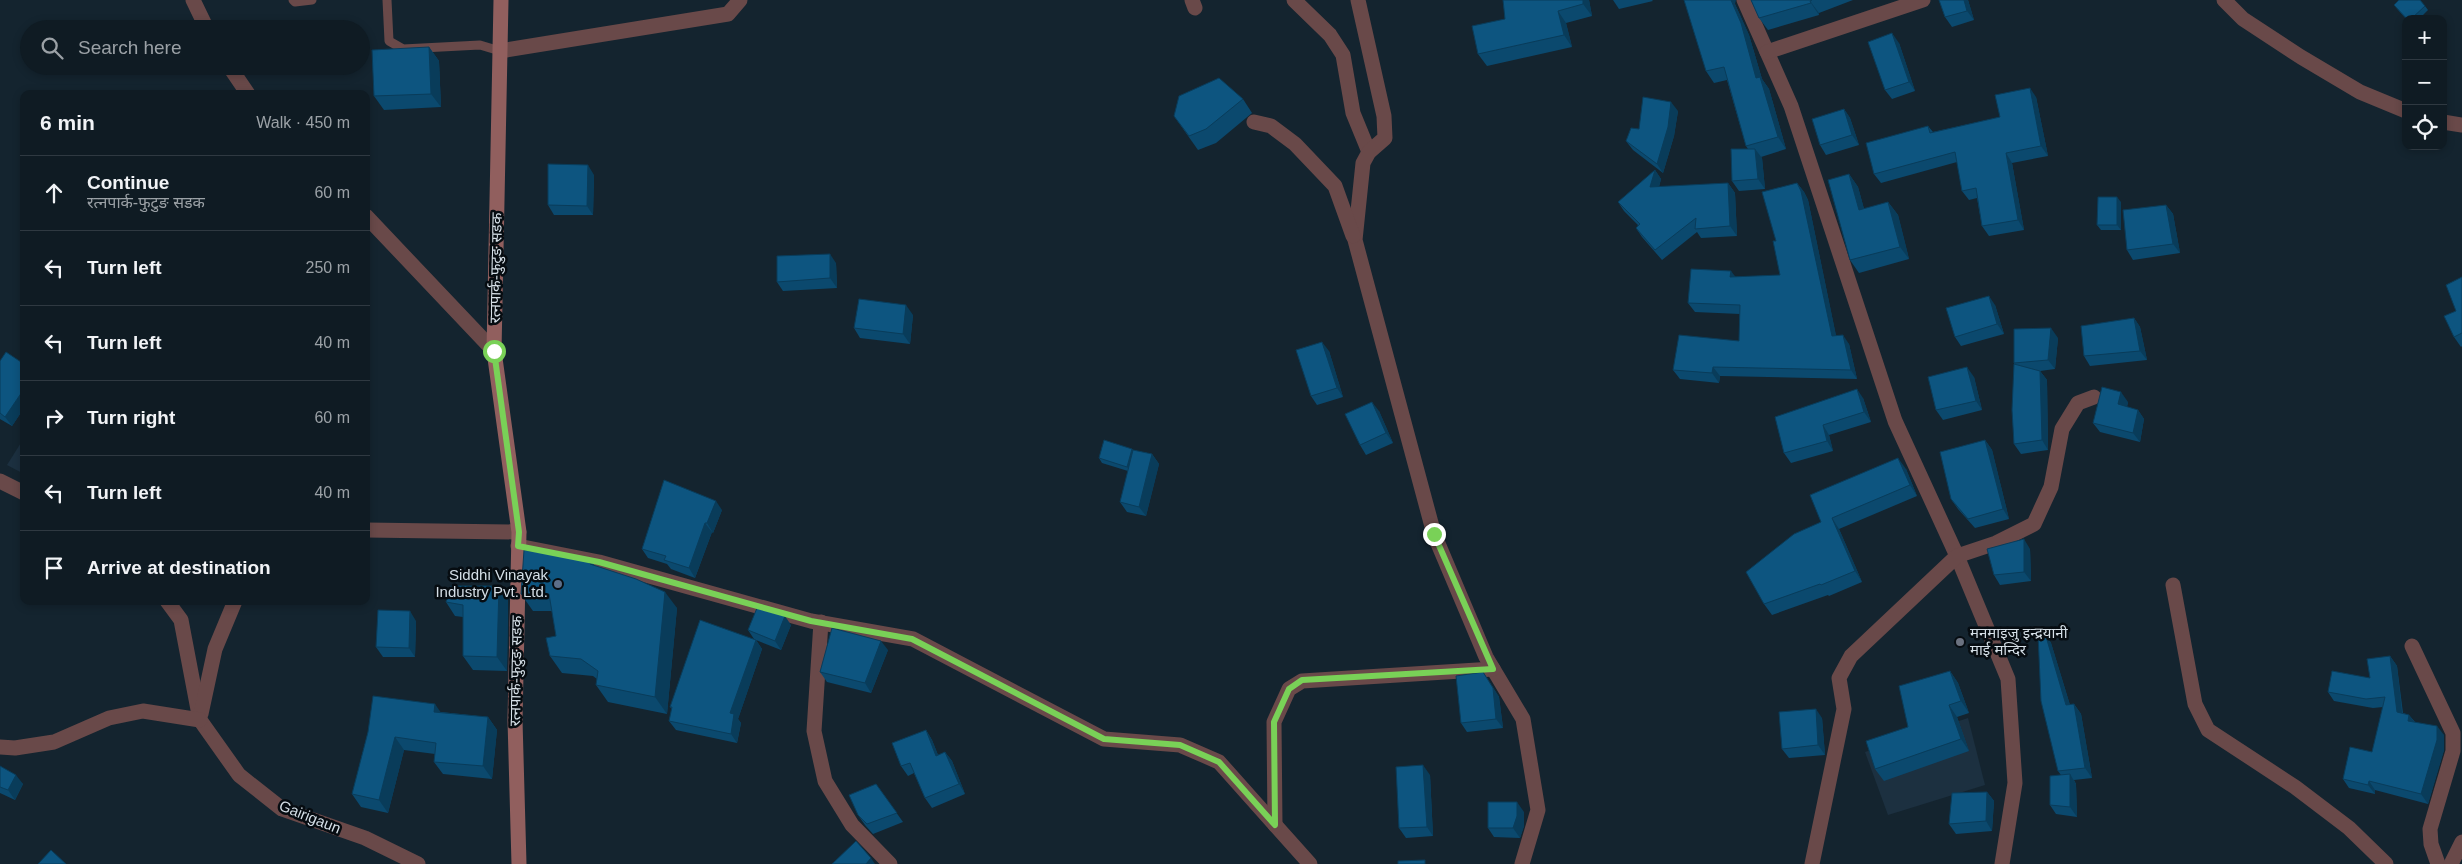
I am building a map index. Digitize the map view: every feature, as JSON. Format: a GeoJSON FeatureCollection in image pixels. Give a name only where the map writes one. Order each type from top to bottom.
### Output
{"type":"FeatureCollection","features":[{"type":"Feature","properties":{"kind":"street"},"geometry":{"type":"LineString","coordinates":[[193,0],[203,20]]}},
{"type":"Feature","properties":{"kind":"street","name":"रत्नपार्क-फुटुङ सडक"},"geometry":{"type":"LineString","coordinates":[[501,0],[494,351],[518,539],[515,720],[519,864]]}},
{"type":"Feature","properties":{"kind":"street"},"geometry":{"type":"LineString","coordinates":[[500,51],[728,14],[740,0]]}},
{"type":"Feature","properties":{"kind":"street"},"geometry":{"type":"LineString","coordinates":[[1294,0],[1330,35],[1343,55],[1353,113],[1369,152]]}},
{"type":"Feature","properties":{"kind":"street"},"geometry":{"type":"LineString","coordinates":[[1355,240],[1363,163],[1369,152],[1385,138],[1384,116],[1358,0]]}},
{"type":"Feature","properties":{"kind":"street"},"geometry":{"type":"LineString","coordinates":[[1744,0],[1791,106],[1895,421],[1957,556],[2008,679],[2015,783],[2002,864]]}},
{"type":"Feature","properties":{"kind":"street"},"geometry":{"type":"LineString","coordinates":[[1767,52],[1923,0]]}},
{"type":"Feature","properties":{"kind":"street"},"geometry":{"type":"LineString","coordinates":[[2224,0],[2243,19],[2301,57],[2360,92],[2402,109]]}},
{"type":"Feature","properties":{"kind":"street"},"geometry":{"type":"LineString","coordinates":[[235,75],[245,90]]}},
{"type":"Feature","properties":{"kind":"street"},"geometry":{"type":"LineString","coordinates":[[1254,122],[1271,126],[1295,144],[1335,186],[1355,240],[1434,534],[1493,669],[1523,719],[1538,810],[1522,864]]}},
{"type":"Feature","properties":{"kind":"street"},"geometry":{"type":"LineString","coordinates":[[2447,123],[2462,125]]}},
{"type":"Feature","properties":{"kind":"street"},"geometry":{"type":"LineString","coordinates":[[370,220],[494,351]]}},
{"type":"Feature","properties":{"kind":"street"},"geometry":{"type":"LineString","coordinates":[[1812,864],[1844,709],[1839,678],[1851,656],[1957,556],[1996,543],[2034,524],[2051,487],[2062,429],[2078,403],[2094,397]]}},
{"type":"Feature","properties":{"kind":"street"},"geometry":{"type":"LineString","coordinates":[[0,481],[20,491]]}},
{"type":"Feature","properties":{"kind":"street"},"geometry":{"type":"LineString","coordinates":[[370,530],[518,539],[821,622],[912,639],[1104,739],[1180,745],[1219,762],[1310,864]]}},
{"type":"Feature","properties":{"kind":"street"},"geometry":{"type":"LineString","coordinates":[[2174,585],[2195,704],[2208,730],[2295,787],[2349,828],[2386,864]]}},
{"type":"Feature","properties":{"kind":"street"},"geometry":{"type":"LineString","coordinates":[[170,605],[181,620],[200,720]]}},
{"type":"Feature","properties":{"kind":"street"},"geometry":{"type":"LineString","coordinates":[[200,720],[215,649],[233,605]]}},
{"type":"Feature","properties":{"kind":"street"},"geometry":{"type":"LineString","coordinates":[[821,622],[814,731],[825,781],[852,825],[890,864]]}},
{"type":"Feature","properties":{"kind":"street"},"geometry":{"type":"LineString","coordinates":[[2412,646],[2453,733],[2453,751],[2430,829],[2430,844],[2438,864]]}},
{"type":"Feature","properties":{"kind":"street"},"geometry":{"type":"LineString","coordinates":[[1275,825],[1274,722],[1289,689],[1302,680],[1493,669]]}},
{"type":"Feature","properties":{"kind":"street"},"geometry":{"type":"LineString","coordinates":[[0,747],[15,748],[54,742],[109,718],[144,711],[200,720]]}},
{"type":"Feature","properties":{"kind":"street","name":"Gairigaun"},"geometry":{"type":"LineString","coordinates":[[200,720],[239,775],[282,809],[365,838],[418,864]]}},
{"type":"Feature","properties":{"kind":"street"},"geometry":{"type":"LineString","coordinates":[[2451,864],[2462,842]]}},
{"type":"Feature","properties":{"kind":"lane"},"geometry":{"type":"LineString","coordinates":[[293,0],[295,2],[312,0]]}},
{"type":"Feature","properties":{"kind":"lane"},"geometry":{"type":"LineString","coordinates":[[387,0],[389,41],[403,49],[480,45],[500,51]]}},
{"type":"Feature","properties":{"kind":"shaded area"},"geometry":{"type":"Polygon","coordinates":[[[20,444],[20,472],[7,465],[20,444]]]}},
{"type":"Feature","properties":{"kind":"shaded area"},"geometry":{"type":"Polygon","coordinates":[[[1968,718],[1985,785],[1888,815],[1865,752],[1968,718]]]}},
{"type":"Feature","properties":{"kind":"building"},"geometry":{"type":"Polygon","coordinates":[[[1503,0],[1583,0],[1583,4],[1558,11],[1564,35],[1478,54],[1472,26],[1505,19],[1503,0]]]}},
{"type":"Feature","properties":{"kind":"building"},"geometry":{"type":"Polygon","coordinates":[[[1684,0],[1731,0],[1741,23],[1756,78],[1760,77],[1778,137],[1746,146],[1724,67],[1706,71],[1684,0]]]}},
{"type":"Feature","properties":{"kind":"building"},"geometry":{"type":"Polygon","coordinates":[[[1751,0],[1812,0],[1810,1],[1811,3],[1759,18],[1751,0]]]}},
{"type":"Feature","properties":{"kind":"building"},"geometry":{"type":"Polygon","coordinates":[[[1939,0],[1964,0],[1967,11],[1945,17],[1939,0]]]}},
{"type":"Feature","properties":{"kind":"building"},"geometry":{"type":"Polygon","coordinates":[[[2399,0],[2420,0],[2425,6],[2415,15],[2403,15],[2394,5],[2399,0]]]}},
{"type":"Feature","properties":{"kind":"building"},"geometry":{"type":"Polygon","coordinates":[[[1892,33],[1909,82],[1885,90],[1868,42],[1892,33]]]}},
{"type":"Feature","properties":{"kind":"building"},"geometry":{"type":"Polygon","coordinates":[[[429,47],[431,94],[374,96],[372,50],[429,47]]]}},
{"type":"Feature","properties":{"kind":"building"},"geometry":{"type":"Polygon","coordinates":[[[1219,78],[1243,99],[1206,129],[1189,136],[1174,116],[1179,96],[1219,78]]]}},
{"type":"Feature","properties":{"kind":"building"},"geometry":{"type":"Polygon","coordinates":[[[2030,88],[2041,146],[2006,153],[2018,220],[1982,226],[1976,188],[1962,191],[1955,152],[1874,174],[1866,143],[1928,126],[1930,133],[2000,117],[1995,95],[2030,88]]]}},
{"type":"Feature","properties":{"kind":"building"},"geometry":{"type":"Polygon","coordinates":[[[1643,97],[1671,102],[1668,127],[1657,164],[1626,141],[1631,128],[1639,129],[1643,97]]]}},
{"type":"Feature","properties":{"kind":"building"},"geometry":{"type":"Polygon","coordinates":[[[1844,109],[1852,135],[1820,145],[1812,119],[1844,109]]]}},
{"type":"Feature","properties":{"kind":"building"},"geometry":{"type":"Polygon","coordinates":[[[1731,149],[1755,149],[1758,179],[1732,181],[1731,149]]]}},
{"type":"Feature","properties":{"kind":"building"},"geometry":{"type":"Polygon","coordinates":[[[548,164],[588,165],[587,206],[548,205],[548,164]]]}},
{"type":"Feature","properties":{"kind":"building"},"geometry":{"type":"Polygon","coordinates":[[[1655,170],[1650,187],[1728,183],[1730,226],[1695,229],[1696,218],[1655,250],[1636,228],[1640,224],[1618,202],[1655,170]]]}},
{"type":"Feature","properties":{"kind":"building"},"geometry":{"type":"Polygon","coordinates":[[[1849,174],[1859,210],[1888,202],[1900,247],[1850,260],[1828,180],[1849,174]]]}},
{"type":"Feature","properties":{"kind":"building"},"geometry":{"type":"Polygon","coordinates":[[[1797,183],[1801,191],[1832,336],[1843,335],[1851,370],[1713,367],[1712,373],[1673,370],[1679,335],[1739,341],[1740,305],[1688,303],[1691,269],[1731,271],[1730,277],[1780,275],[1773,241],[1776,241],[1762,192],[1797,183]]]}},
{"type":"Feature","properties":{"kind":"building"},"geometry":{"type":"Polygon","coordinates":[[[2098,197],[2117,197],[2117,225],[2097,225],[2098,197]]]}},
{"type":"Feature","properties":{"kind":"building"},"geometry":{"type":"Polygon","coordinates":[[[2166,205],[2173,244],[2127,250],[2123,210],[2166,205]]]}},
{"type":"Feature","properties":{"kind":"building"},"geometry":{"type":"Polygon","coordinates":[[[830,254],[830,278],[777,282],[777,256],[830,254]]]}},
{"type":"Feature","properties":{"kind":"building"},"geometry":{"type":"Polygon","coordinates":[[[2462,277],[2462,333],[2454,337],[2444,316],[2456,311],[2446,285],[2462,277]]]}},
{"type":"Feature","properties":{"kind":"building"},"geometry":{"type":"Polygon","coordinates":[[[1989,296],[1997,324],[1955,337],[1946,308],[1989,296]]]}},
{"type":"Feature","properties":{"kind":"building"},"geometry":{"type":"Polygon","coordinates":[[[859,299],[906,305],[903,334],[854,328],[859,299]]]}},
{"type":"Feature","properties":{"kind":"building"},"geometry":{"type":"Polygon","coordinates":[[[2134,318],[2140,351],[2084,356],[2081,326],[2134,318]]]}},
{"type":"Feature","properties":{"kind":"building"},"geometry":{"type":"Polygon","coordinates":[[[2051,328],[2048,360],[2014,363],[2014,329],[2051,328]]]}},
{"type":"Feature","properties":{"kind":"building"},"geometry":{"type":"Polygon","coordinates":[[[1322,342],[1337,388],[1311,396],[1296,350],[1322,342]]]}},
{"type":"Feature","properties":{"kind":"building"},"geometry":{"type":"Polygon","coordinates":[[[6,352],[20,361],[20,395],[5,417],[0,413],[0,361],[6,352]]]}},
{"type":"Feature","properties":{"kind":"building"},"geometry":{"type":"Polygon","coordinates":[[[2014,364],[2040,371],[2042,440],[2014,444],[2012,410],[2014,364]]]}},
{"type":"Feature","properties":{"kind":"building"},"geometry":{"type":"Polygon","coordinates":[[[1967,367],[1976,401],[1936,410],[1928,377],[1967,367]]]}},
{"type":"Feature","properties":{"kind":"building"},"geometry":{"type":"Polygon","coordinates":[[[2102,387],[2121,392],[2118,404],[2138,410],[2133,433],[2093,423],[2102,387]]]}},
{"type":"Feature","properties":{"kind":"building"},"geometry":{"type":"Polygon","coordinates":[[[1857,389],[1864,412],[1823,425],[1827,441],[1784,453],[1775,417],[1857,389]]]}},
{"type":"Feature","properties":{"kind":"building"},"geometry":{"type":"Polygon","coordinates":[[[1372,402],[1386,433],[1360,445],[1345,414],[1372,402]]]}},
{"type":"Feature","properties":{"kind":"building"},"geometry":{"type":"Polygon","coordinates":[[[1104,440],[1132,449],[1127,467],[1099,458],[1104,440]]]}},
{"type":"Feature","properties":{"kind":"building"},"geometry":{"type":"Polygon","coordinates":[[[1985,440],[2003,509],[1968,519],[1951,499],[1940,452],[1985,440]]]}},
{"type":"Feature","properties":{"kind":"building"},"geometry":{"type":"Polygon","coordinates":[[[1133,450],[1152,454],[1139,507],[1120,502],[1133,450]]]}},
{"type":"Feature","properties":{"kind":"building"},"geometry":{"type":"Polygon","coordinates":[[[1898,458],[1910,485],[1832,518],[1855,571],[1821,585],[1764,604],[1746,572],[1794,534],[1821,522],[1810,495],[1898,458]]]}},
{"type":"Feature","properties":{"kind":"building"},"geometry":{"type":"Polygon","coordinates":[[[664,480],[716,501],[707,523],[705,523],[689,568],[664,560],[666,556],[642,549],[664,480]]]}},
{"type":"Feature","properties":{"kind":"building"},"geometry":{"type":"Polygon","coordinates":[[[2024,539],[2024,572],[1994,575],[1987,549],[2024,539]]]}},
{"type":"Feature","properties":{"kind":"building"},"geometry":{"type":"Polygon","coordinates":[[[524,550],[590,559],[590,564],[636,579],[665,592],[655,697],[596,685],[598,671],[581,659],[550,656],[546,638],[556,636],[549,594],[521,594],[524,550]]]}},
{"type":"Feature","properties":{"kind":"building"},"geometry":{"type":"Polygon","coordinates":[[[451,586],[499,586],[497,657],[463,656],[463,605],[446,602],[451,586]]]}},
{"type":"Feature","properties":{"kind":"building"},"geometry":{"type":"Polygon","coordinates":[[[757,608],[785,616],[775,641],[748,630],[757,608]]]}},
{"type":"Feature","properties":{"kind":"building"},"geometry":{"type":"Polygon","coordinates":[[[378,610],[410,611],[409,648],[376,647],[378,610]]]}},
{"type":"Feature","properties":{"kind":"building"},"geometry":{"type":"Polygon","coordinates":[[[700,620],[756,640],[730,713],[734,714],[731,734],[669,721],[672,707],[670,707],[700,620]]]}},
{"type":"Feature","properties":{"kind":"building"},"geometry":{"type":"Polygon","coordinates":[[[832,628],[881,641],[865,683],[820,672],[832,628]]]}},
{"type":"Feature","properties":{"kind":"building"},"geometry":{"type":"Polygon","coordinates":[[[2045,633],[2066,705],[2074,704],[2085,768],[2058,771],[2041,701],[2038,634],[2045,633]]]}},
{"type":"Feature","properties":{"kind":"building"},"geometry":{"type":"Polygon","coordinates":[[[2390,656],[2397,712],[2409,715],[2408,721],[2437,726],[2437,740],[2421,794],[2369,781],[2368,785],[2343,779],[2350,747],[2372,752],[2385,697],[2366,699],[2328,692],[2332,671],[2370,678],[2367,659],[2390,656]]]}},
{"type":"Feature","properties":{"kind":"building"},"geometry":{"type":"Polygon","coordinates":[[[1950,671],[1961,701],[1949,705],[1961,739],[1875,769],[1866,741],[1908,727],[1899,686],[1950,671]]]}},
{"type":"Feature","properties":{"kind":"building"},"geometry":{"type":"Polygon","coordinates":[[[1483,672],[1493,688],[1496,719],[1461,723],[1456,676],[1483,672]]]}},
{"type":"Feature","properties":{"kind":"building"},"geometry":{"type":"Polygon","coordinates":[[[373,696],[435,704],[434,712],[488,717],[483,766],[434,762],[436,743],[395,737],[379,800],[352,794],[368,732],[373,696]]]}},
{"type":"Feature","properties":{"kind":"building"},"geometry":{"type":"Polygon","coordinates":[[[1816,709],[1818,745],[1782,749],[1779,712],[1816,709]]]}},
{"type":"Feature","properties":{"kind":"building"},"geometry":{"type":"Polygon","coordinates":[[[926,730],[936,756],[945,752],[959,784],[925,798],[910,763],[901,766],[892,743],[926,730]]]}},
{"type":"Feature","properties":{"kind":"building"},"geometry":{"type":"Polygon","coordinates":[[[1423,765],[1427,827],[1399,828],[1396,767],[1423,765]]]}},
{"type":"Feature","properties":{"kind":"building"},"geometry":{"type":"Polygon","coordinates":[[[0,766],[16,775],[8,790],[0,787],[0,766]]]}},
{"type":"Feature","properties":{"kind":"building"},"geometry":{"type":"Polygon","coordinates":[[[2070,774],[2070,807],[2050,805],[2050,776],[2070,774]]]}},
{"type":"Feature","properties":{"kind":"building"},"geometry":{"type":"Polygon","coordinates":[[[876,784],[897,813],[867,824],[858,815],[849,795],[876,784]]]}},
{"type":"Feature","properties":{"kind":"building"},"geometry":{"type":"Polygon","coordinates":[[[1987,792],[1986,821],[1949,824],[1952,793],[1987,792]]]}},
{"type":"Feature","properties":{"kind":"building"},"geometry":{"type":"Polygon","coordinates":[[[1488,802],[1517,802],[1517,816],[1513,828],[1488,828],[1488,802]]]}},
{"type":"Feature","properties":{"kind":"building"},"geometry":{"type":"Polygon","coordinates":[[[856,841],[871,858],[866,864],[832,864],[856,841]]]}},
{"type":"Feature","properties":{"kind":"building"},"geometry":{"type":"Polygon","coordinates":[[[51,850],[66,864],[38,864],[51,850]]]}},
{"type":"Feature","properties":{"kind":"building"},"geometry":{"type":"Polygon","coordinates":[[[1425,860],[1425,864],[1398,864],[1398,861],[1425,860]]]}},
{"type":"Feature","properties":{"kind":"place","name":"Siddhi Vinayak Industry Pvt. Ltd."},"geometry":{"type":"Point","coordinates":[558,584]}},
{"type":"Feature","properties":{"kind":"place","name":"मनमाइजु इन्द्रयानी माई मन्दिर"},"geometry":{"type":"Point","coordinates":[1960,642]}},
{"type":"Feature","properties":{"kind":"route"},"geometry":{"type":"LineString","coordinates":[[494,351],[519,532],[518,546],[599,562],[811,621],[912,639],[1104,739],[1180,745],[1219,762],[1275,825],[1274,722],[1289,689],[1302,680],[1493,669],[1486,657],[1434,534]]}}]}
